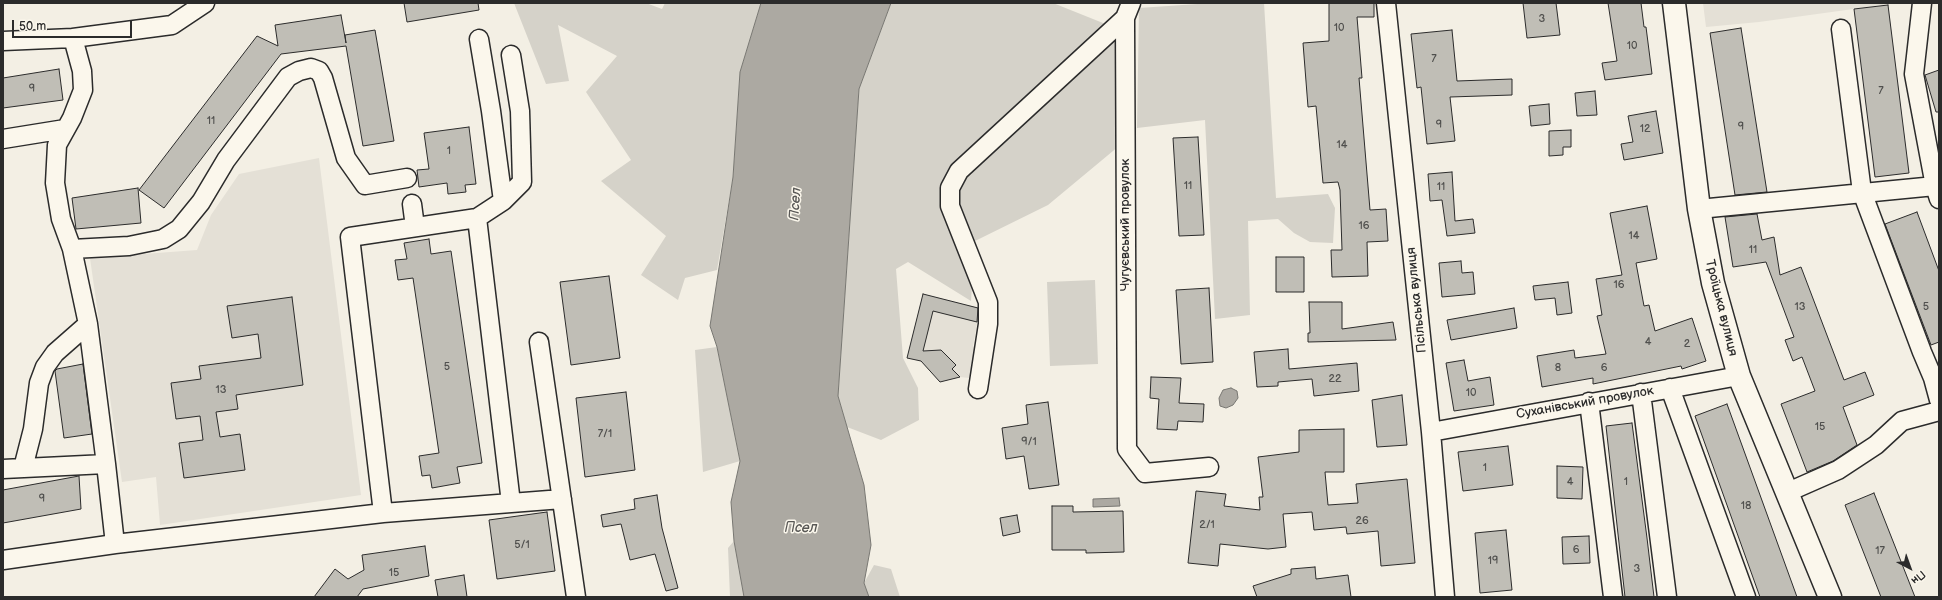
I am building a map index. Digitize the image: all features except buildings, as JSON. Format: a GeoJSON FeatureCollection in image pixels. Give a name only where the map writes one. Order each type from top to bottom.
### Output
{"type":"FeatureCollection","features":[{"type":"Feature","properties":{"kind":"main road","name":"Троїцька вулиця"},"geometry":{"type":"LineString","coordinates":[[1674,3],[1699,209],[1713,283],[1739,376],[1830,597]]}},
{"type":"Feature","properties":{"kind":"street"},"geometry":{"type":"LineString","coordinates":[[3,41],[72,38],[172,25],[205,3]]}},
{"type":"Feature","properties":{"kind":"street","name":"Псільська вулиця"},"geometry":{"type":"LineString","coordinates":[[1386,3],[1431,432],[1445,597]]}},
{"type":"Feature","properties":{"kind":"street"},"geometry":{"type":"LineString","coordinates":[[1699,209],[1862,192],[1937,192],[1914,74],[1922,3]]}},
{"type":"Feature","properties":{"kind":"street"},"geometry":{"type":"LineString","coordinates":[[978,389],[988,324],[988,302],[950,206],[950,188],[959,171],[1128,11]]}},
{"type":"Feature","properties":{"kind":"street","name":"Чугуєвський провулок"},"geometry":{"type":"LineString","coordinates":[[1128,11],[1127,449],[1145,473],[1209,467]]}},
{"type":"Feature","properties":{"kind":"street"},"geometry":{"type":"LineString","coordinates":[[1841,29],[1862,192],[1922,352],[1936,376],[1939,400]]}},
{"type":"Feature","properties":{"kind":"street"},"geometry":{"type":"LineString","coordinates":[[72,38],[82,71],[83,90],[57,145],[56,183],[61,219],[72,249],[88,324],[115,544]]}},
{"type":"Feature","properties":{"kind":"street"},"geometry":{"type":"LineString","coordinates":[[479,39],[491,111],[503,201]]}},
{"type":"Feature","properties":{"kind":"street"},"geometry":{"type":"LineString","coordinates":[[383,513],[350,237],[477,218],[503,201],[522,182],[520,111],[511,55]]}},
{"type":"Feature","properties":{"kind":"street"},"geometry":{"type":"LineString","coordinates":[[72,249],[129,246],[163,239],[179,230],[202,202],[226,160],[288,77],[298,71],[311,68],[319,71],[323,78],[346,158],[365,185],[408,178]]}},
{"type":"Feature","properties":{"kind":"street"},"geometry":{"type":"LineString","coordinates":[[3,139],[65,129]]}},
{"type":"Feature","properties":{"kind":"street"},"geometry":{"type":"LineString","coordinates":[[412,204],[415,227]]}},
{"type":"Feature","properties":{"kind":"street"},"geometry":{"type":"LineString","coordinates":[[477,218],[511,503]]}},
{"type":"Feature","properties":{"kind":"street"},"geometry":{"type":"LineString","coordinates":[[23,468],[33,429],[39,383],[45,367],[55,353],[88,324]]}},
{"type":"Feature","properties":{"kind":"street"},"geometry":{"type":"LineString","coordinates":[[539,342],[576,597]]}},
{"type":"Feature","properties":{"kind":"street","name":"Суханівський провулок"},"geometry":{"type":"LineString","coordinates":[[1431,432],[1589,402],[1739,376]]}},
{"type":"Feature","properties":{"kind":"street"},"geometry":{"type":"LineString","coordinates":[[1670,388],[1746,597]]}},
{"type":"Feature","properties":{"kind":"street"},"geometry":{"type":"LineString","coordinates":[[1641,393],[1667,597]]}},
{"type":"Feature","properties":{"kind":"street"},"geometry":{"type":"LineString","coordinates":[[1589,402],[1613,597]]}},
{"type":"Feature","properties":{"kind":"street"},"geometry":{"type":"LineString","coordinates":[[1788,492],[1838,470],[1876,445],[1902,421],[1939,411]]}},
{"type":"Feature","properties":{"kind":"street"},"geometry":{"type":"LineString","coordinates":[[3,469],[106,464]]}},
{"type":"Feature","properties":{"kind":"street"},"geometry":{"type":"LineString","coordinates":[[3,560],[115,544],[383,513],[562,499]]}},
{"type":"Feature","properties":{"kind":"shaded area"},"geometry":{"type":"Polygon","coordinates":[[[514,3],[646,3],[662,9],[665,3],[761,3],[740,72],[733,177],[717,270],[685,278],[678,300],[641,275],[666,236],[601,181],[631,160],[586,92],[617,56],[558,25],[569,81],[546,84],[514,3]]]}},
{"type":"Feature","properties":{"kind":"shaded area"},"geometry":{"type":"Polygon","coordinates":[[[891,3],[1053,3],[1123,31],[1119,146],[1048,205],[975,241],[971,301],[908,262],[896,269],[903,358],[918,388],[919,420],[881,440],[847,427],[838,396],[859,89],[891,3]]]}},
{"type":"Feature","properties":{"kind":"shaded area"},"geometry":{"type":"Polygon","coordinates":[[[1212,3],[1264,3],[1276,198],[1328,194],[1335,208],[1333,243],[1310,242],[1294,233],[1278,219],[1248,221],[1250,315],[1215,319],[1205,120],[1137,128],[1139,8],[1212,3]]]}},
{"type":"Feature","properties":{"kind":"shaded area"},"geometry":{"type":"Polygon","coordinates":[[[1703,3],[1897,3],[1759,22],[1706,27],[1703,3]]]}},
{"type":"Feature","properties":{"kind":"shaded area"},"geometry":{"type":"Polygon","coordinates":[[[319,158],[361,495],[160,525],[156,477],[122,482],[90,258],[197,250],[211,215],[239,174],[319,158]]]}},
{"type":"Feature","properties":{"kind":"shaded area"},"geometry":{"type":"Polygon","coordinates":[[[1095,280],[1098,364],[1050,366],[1047,282],[1095,280]]]}},
{"type":"Feature","properties":{"kind":"shaded area"},"geometry":{"type":"Polygon","coordinates":[[[923,294],[980,308],[973,346],[980,349],[969,378],[960,377],[940,382],[922,362],[907,358],[923,294]]]}},
{"type":"Feature","properties":{"kind":"shaded area"},"geometry":{"type":"Polygon","coordinates":[[[717,347],[740,461],[703,472],[695,350],[717,347]]]}},
{"type":"Feature","properties":{"kind":"shaded area"},"geometry":{"type":"Polygon","coordinates":[[[734,541],[744,597],[730,597],[728,548],[734,541]]]}},
{"type":"Feature","properties":{"kind":"shaded area"},"geometry":{"type":"Polygon","coordinates":[[[874,565],[891,569],[900,597],[869,597],[864,583],[874,565]]]}},
{"type":"Feature","properties":{"kind":"water","name":"Псел"},"geometry":{"type":"Polygon","coordinates":[[[761,3],[891,3],[859,89],[838,396],[864,485],[871,545],[864,583],[869,597],[744,597],[734,541],[731,502],[740,461],[717,347],[710,326],[733,177],[740,72],[761,3]]]}},
{"type":"Feature","properties":{"kind":"water"},"geometry":{"type":"Polygon","coordinates":[[[1231,388],[1237,391],[1238,398],[1233,405],[1226,408],[1220,406],[1219,398],[1223,390],[1231,388]]]}},
{"type":"Feature","properties":{"kind":"water"},"geometry":{"type":"Polygon","coordinates":[[[1119,498],[1120,506],[1093,507],[1093,499],[1119,498]]]}}]}
